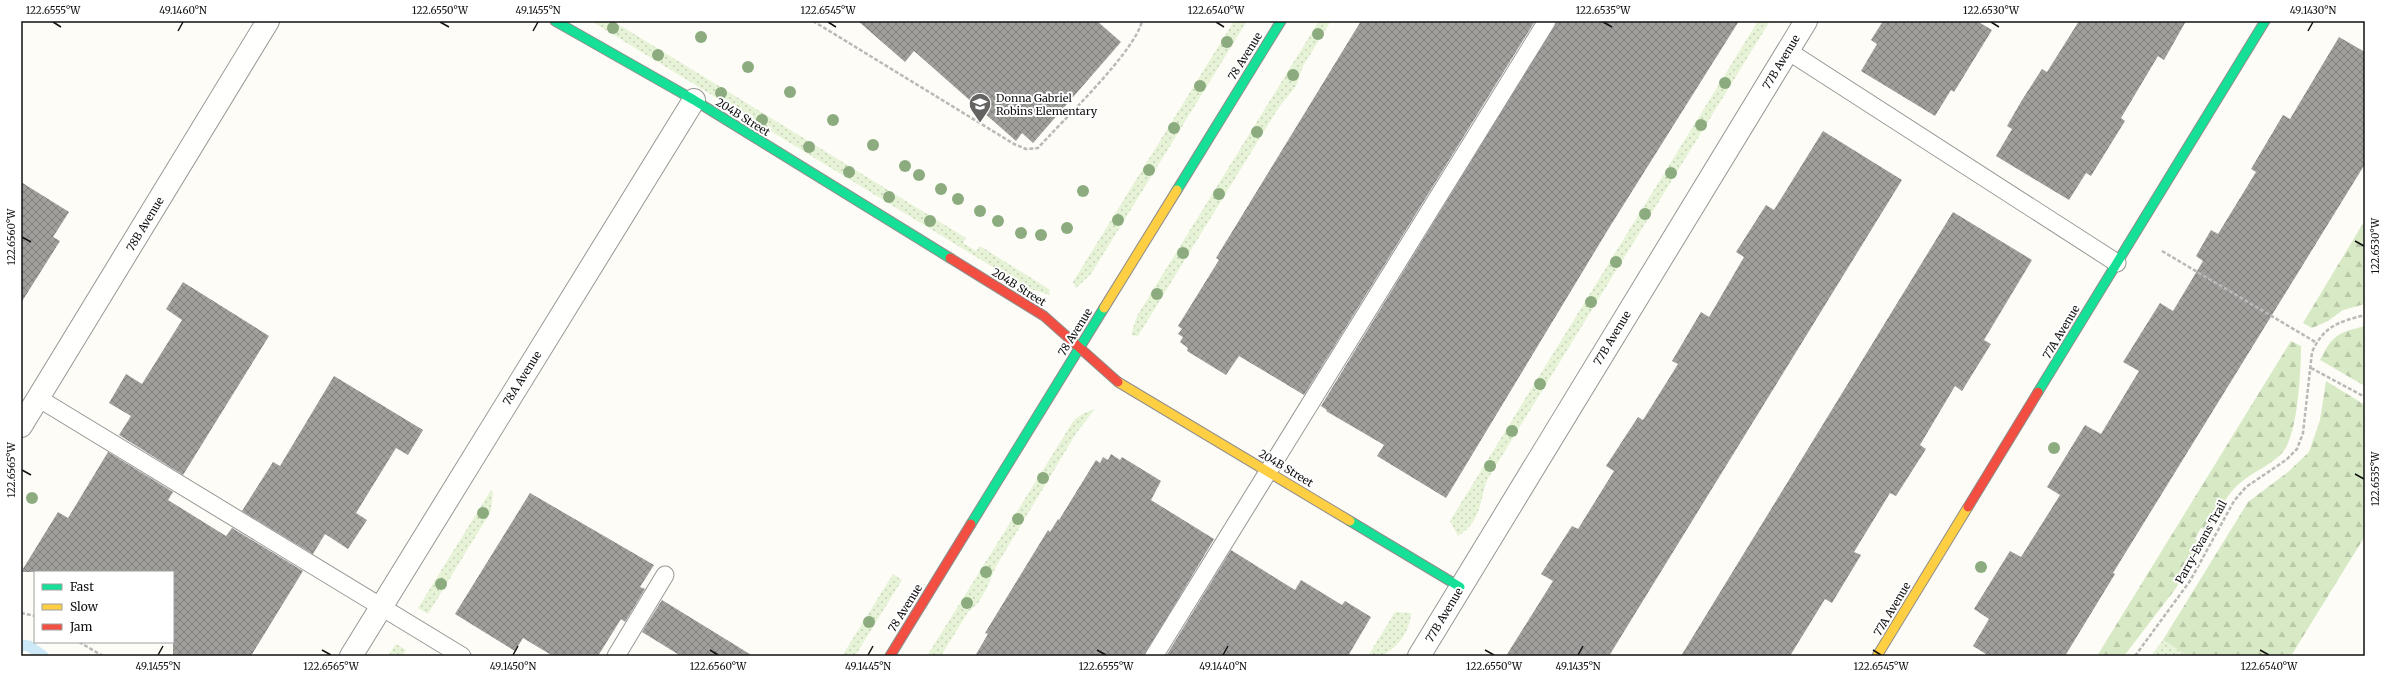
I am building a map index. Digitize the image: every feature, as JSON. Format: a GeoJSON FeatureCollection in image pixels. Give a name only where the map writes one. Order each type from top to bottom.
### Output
{"type":"FeatureCollection","features":[{"type":"Feature","properties":{"kind":"street","name":"78B Avenue"},"geometry":{"type":"LineString","coordinates":[[21,426],[268,21]]}},
{"type":"Feature","properties":{"kind":"street","name":"204B Street"},"geometry":{"type":"LineString","coordinates":[[555,21],[694,100],[1044,316],[1116,381],[1460,587]]}},
{"type":"Feature","properties":{"kind":"street","name":"78 Avenue"},"geometry":{"type":"LineString","coordinates":[[890,656],[1079,347],[1282,21]]}},
{"type":"Feature","properties":{"kind":"street","name":"77B Avenue"},"geometry":{"type":"LineString","coordinates":[[1419,656],[1806,21]]}},
{"type":"Feature","properties":{"kind":"street","name":"77A Avenue"},"geometry":{"type":"LineString","coordinates":[[1877,656],[2265,21]]}},
{"type":"Feature","properties":{"kind":"street","name":"78A Avenue"},"geometry":{"type":"LineString","coordinates":[[351,656],[694,100]]}},
{"type":"Feature","properties":{"kind":"lane"},"geometry":{"type":"LineString","coordinates":[[1154,656],[1547,21]]}},
{"type":"Feature","properties":{"kind":"lane"},"geometry":{"type":"LineString","coordinates":[[1788,51],[2118,262]]}},
{"type":"Feature","properties":{"kind":"lane"},"geometry":{"type":"LineString","coordinates":[[38,398],[462,656]]}},
{"type":"Feature","properties":{"kind":"lane"},"geometry":{"type":"LineString","coordinates":[[616,656],[665,575]]}},
{"type":"Feature","properties":{"kind":"path"},"geometry":{"type":"LineString","coordinates":[[813,21],[1014,144],[1026,149],[1038,148],[1127,50],[1140,31],[1142,21]]}},
{"type":"Feature","properties":{"kind":"path"},"geometry":{"type":"LineString","coordinates":[[2162,251],[2316,342],[2324,332],[2336,323],[2365,315]]}},
{"type":"Feature","properties":{"kind":"path","name":"Parry-Evans Trail"},"geometry":{"type":"LineString","coordinates":[[2135,656],[2190,581],[2234,500],[2246,487],[2286,460],[2297,449],[2303,433],[2312,352],[2316,342]]}},
{"type":"Feature","properties":{"kind":"path"},"geometry":{"type":"LineString","coordinates":[[2311,368],[2365,397]]}},
{"type":"Feature","properties":{"kind":"path"},"geometry":{"type":"LineString","coordinates":[[21,613],[34,616]]}},
{"type":"Feature","properties":{"kind":"path"},"geometry":{"type":"LineString","coordinates":[[81,643],[103,656]]}},
{"type":"Feature","properties":{"kind":"green space"},"geometry":{"type":"Polygon","coordinates":[[[591,21],[613,21],[966,238],[963,243],[976,251],[980,246],[1049,289],[1050,295],[1027,288],[591,21]]]}},
{"type":"Feature","properties":{"kind":"green space"},"geometry":{"type":"Polygon","coordinates":[[[1234,21],[1247,21],[1091,274],[1076,288],[1073,282],[1234,21]]]}},
{"type":"Feature","properties":{"kind":"green space"},"geometry":{"type":"Polygon","coordinates":[[[1319,21],[1331,21],[1303,66],[1296,86],[1277,110],[1138,336],[1131,335],[1137,316],[1319,21]]]}},
{"type":"Feature","properties":{"kind":"green space"},"geometry":{"type":"Polygon","coordinates":[[[1758,21],[1770,21],[1487,480],[1478,511],[1471,525],[1466,531],[1458,536],[1450,521],[1758,21]]]}},
{"type":"Feature","properties":{"kind":"green space"},"geometry":{"type":"Polygon","coordinates":[[[2365,220],[2365,304],[2343,310],[2328,321],[2312,328],[2303,323],[2365,220]]]}},
{"type":"Feature","properties":{"kind":"green space"},"geometry":{"type":"Polygon","coordinates":[[[2365,326],[2365,386],[2320,360],[2329,345],[2337,336],[2365,326]]]}},
{"type":"Feature","properties":{"kind":"green space"},"geometry":{"type":"Polygon","coordinates":[[[2291,341],[2301,346],[2301,357],[2298,402],[2292,432],[2287,445],[2278,457],[2245,479],[2235,488],[2222,506],[2209,531],[2201,528],[2195,539],[2202,543],[2176,588],[2124,656],[2097,656],[2291,341]]]}},
{"type":"Feature","properties":{"kind":"green space"},"geometry":{"type":"Polygon","coordinates":[[[2326,381],[2365,405],[2365,536],[2291,656],[2188,656],[2163,640],[2248,502],[2288,472],[2309,452],[2320,420],[2326,381]]]}},
{"type":"Feature","properties":{"kind":"green space"},"geometry":{"type":"Polygon","coordinates":[[[1095,409],[1077,432],[995,568],[987,588],[978,603],[968,612],[941,656],[927,656],[1074,420],[1084,413],[1095,409]]]}},
{"type":"Feature","properties":{"kind":"green space"},"geometry":{"type":"Polygon","coordinates":[[[491,490],[493,492],[491,511],[428,614],[418,608],[491,490]]]}},
{"type":"Feature","properties":{"kind":"green space"},"geometry":{"type":"Polygon","coordinates":[[[893,574],[902,580],[855,656],[842,656],[893,574]]]}},
{"type":"Feature","properties":{"kind":"green space"},"geometry":{"type":"Polygon","coordinates":[[[1395,612],[1411,613],[1406,632],[1403,637],[1389,652],[1378,656],[1368,656],[1395,612]]]}},
{"type":"Feature","properties":{"kind":"green space"},"geometry":{"type":"Polygon","coordinates":[[[2163,640],[2188,656],[2151,656],[2163,640]]]}},
{"type":"Feature","properties":{"kind":"green space"},"geometry":{"type":"Polygon","coordinates":[[[396,644],[406,650],[403,656],[388,656],[396,644]]]}},
{"type":"Feature","properties":{"kind":"building","name":"Donna Gabriel Robins Elementary"},"geometry":{"type":"Polygon","coordinates":[[[858,21],[1097,21],[1121,42],[1033,143],[1022,133],[1016,141],[914,51],[905,62],[858,21]]]}},
{"type":"Feature","properties":{"kind":"building"},"geometry":{"type":"Polygon","coordinates":[[[1361,21],[1535,21],[1304,395],[1239,356],[1226,375],[1187,351],[1188,348],[1180,342],[1183,337],[1178,334],[1182,329],[1178,326],[1219,260],[1216,258],[1361,21]]]}},
{"type":"Feature","properties":{"kind":"building"},"geometry":{"type":"Polygon","coordinates":[[[1557,21],[1739,21],[1609,228],[1446,498],[1377,456],[1384,445],[1326,411],[1327,410],[1321,406],[1557,21]]]}},
{"type":"Feature","properties":{"kind":"building"},"geometry":{"type":"Polygon","coordinates":[[[1883,21],[1977,21],[1992,30],[1954,92],[1951,90],[1935,116],[1861,71],[1877,44],[1871,40],[1883,21]]]}},
{"type":"Feature","properties":{"kind":"building"},"geometry":{"type":"Polygon","coordinates":[[[2079,21],[2186,21],[2164,60],[2158,56],[2121,118],[2125,121],[2091,176],[2086,173],[2069,200],[1996,156],[2012,129],[2007,126],[2022,100],[2042,69],[2047,72],[2079,21]]]}},
{"type":"Feature","properties":{"kind":"building"},"geometry":{"type":"Polygon","coordinates":[[[2339,37],[2365,52],[2365,164],[2113,573],[2115,574],[2065,656],[1989,656],[1973,646],[1989,619],[1974,609],[2010,551],[2021,557],[2060,495],[2047,487],[2085,425],[2101,434],[2139,371],[2123,362],[2160,303],[2173,311],[2203,261],[2196,256],[2211,230],[2218,234],[2256,172],[2251,169],[2283,115],[2290,119],[2339,37]]]}},
{"type":"Feature","properties":{"kind":"building"},"geometry":{"type":"Polygon","coordinates":[[[1823,131],[1902,180],[1609,656],[1506,656],[1553,581],[1541,574],[1572,526],[1578,529],[1614,471],[1606,466],[1638,417],[1643,420],[1678,364],[1672,361],[1701,312],[1709,317],[1744,257],[1736,252],[1766,205],[1774,210],[1823,131]]]}},
{"type":"Feature","properties":{"kind":"building"},"geometry":{"type":"Polygon","coordinates":[[[21,182],[69,212],[53,237],[60,241],[21,303],[21,182]]]}},
{"type":"Feature","properties":{"kind":"building"},"geometry":{"type":"Polygon","coordinates":[[[1953,212],[2032,260],[1984,340],[1991,344],[1962,391],[1955,386],[1920,445],[1926,449],[1896,496],[1890,493],[1854,552],[1861,555],[1832,603],[1825,599],[1790,656],[1681,656],[1953,212]]]}},
{"type":"Feature","properties":{"kind":"building"},"geometry":{"type":"Polygon","coordinates":[[[183,282],[269,336],[183,475],[119,435],[131,416],[109,403],[126,374],[142,384],[182,320],[166,309],[183,282]]]}},
{"type":"Feature","properties":{"kind":"building"},"geometry":{"type":"Polygon","coordinates":[[[334,376],[423,430],[408,455],[396,448],[356,513],[367,520],[348,549],[325,534],[313,554],[242,511],[273,462],[280,466],[334,376]]]}},
{"type":"Feature","properties":{"kind":"building"},"geometry":{"type":"Polygon","coordinates":[[[108,452],[173,492],[168,500],[226,536],[232,528],[303,571],[251,656],[173,656],[174,571],[21,572],[58,512],[68,518],[108,452]]]}},
{"type":"Feature","properties":{"kind":"building"},"geometry":{"type":"Polygon","coordinates":[[[1111,454],[1120,460],[1122,457],[1161,481],[1151,500],[1214,539],[1144,656],[975,656],[988,634],[985,633],[1048,530],[1050,532],[1058,519],[1059,520],[1096,460],[1100,463],[1103,457],[1108,460],[1111,454]]]}},
{"type":"Feature","properties":{"kind":"building"},"geometry":{"type":"Polygon","coordinates":[[[530,493],[654,565],[640,587],[645,589],[625,622],[621,619],[598,656],[553,656],[523,638],[515,651],[455,614],[530,493]]]}},
{"type":"Feature","properties":{"kind":"building"},"geometry":{"type":"Polygon","coordinates":[[[1231,550],[1295,590],[1301,580],[1342,605],[1345,601],[1371,617],[1348,656],[1166,656],[1231,550]]]}},
{"type":"Feature","properties":{"kind":"building"},"geometry":{"type":"Polygon","coordinates":[[[662,600],[753,656],[681,656],[642,632],[662,600]]]}},
{"type":"Feature","properties":{"kind":"waterway"},"geometry":{"type":"LineString","coordinates":[[21,645],[29,646],[43,656]]}},
{"type":"Feature","properties":{"kind":"traffic: fast"},"geometry":{"type":"LineString","coordinates":[[555,21],[694,100],[950,258]]}},
{"type":"Feature","properties":{"kind":"traffic: fast"},"geometry":{"type":"LineString","coordinates":[[1177,190],[1281,21]]}},
{"type":"Feature","properties":{"kind":"traffic: fast"},"geometry":{"type":"LineString","coordinates":[[2038,392],[2265,21]]}},
{"type":"Feature","properties":{"kind":"traffic: fast"},"geometry":{"type":"LineString","coordinates":[[971,524],[1104,308]]}},
{"type":"Feature","properties":{"kind":"traffic: fast"},"geometry":{"type":"LineString","coordinates":[[1350,521],[1460,587]]}},
{"type":"Feature","properties":{"kind":"traffic: slow"},"geometry":{"type":"LineString","coordinates":[[1104,308],[1177,190]]}},
{"type":"Feature","properties":{"kind":"traffic: slow"},"geometry":{"type":"LineString","coordinates":[[1118,382],[1350,521]]}},
{"type":"Feature","properties":{"kind":"traffic: slow"},"geometry":{"type":"LineString","coordinates":[[1877,656],[1968,507]]}},
{"type":"Feature","properties":{"kind":"traffic: jam"},"geometry":{"type":"LineString","coordinates":[[950,258],[1044,316],[1118,382]]}},
{"type":"Feature","properties":{"kind":"traffic: jam"},"geometry":{"type":"LineString","coordinates":[[1968,507],[2038,392]]}},
{"type":"Feature","properties":{"kind":"traffic: jam"},"geometry":{"type":"LineString","coordinates":[[890,656],[971,524]]}},
{"type":"Feature","properties":{"kind":"place","name":"Donna Gabriel Robins Elementary"},"geometry":{"type":"Point","coordinates":[980,124]}}]}
